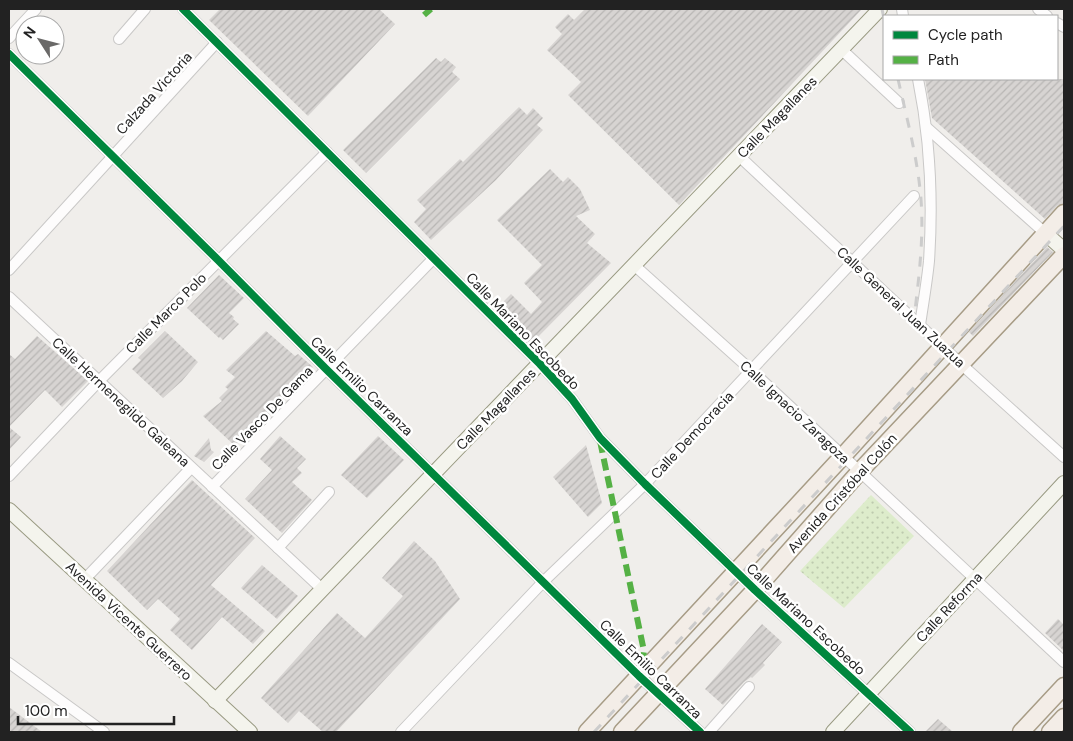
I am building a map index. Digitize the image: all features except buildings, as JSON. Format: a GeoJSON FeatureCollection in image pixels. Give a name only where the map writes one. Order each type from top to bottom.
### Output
{"type":"FeatureCollection","features":[{"type":"Feature","properties":{"kind":"main road","name":"Avenida Cristóbal Colón"},"geometry":{"type":"LineString","coordinates":[[587,732],[843,456],[1064,213]]}},
{"type":"Feature","properties":{"kind":"main road","name":"Avenida Cristóbal Colón"},"geometry":{"type":"LineString","coordinates":[[622,732],[755,590],[860,471],[1064,255]]}},
{"type":"Feature","properties":{"kind":"main road"},"geometry":{"type":"LineString","coordinates":[[1021,732],[1064,686]]}},
{"type":"Feature","properties":{"kind":"main road"},"geometry":{"type":"LineString","coordinates":[[1050,732],[1064,717]]}},
{"type":"Feature","properties":{"kind":"street"},"geometry":{"type":"LineString","coordinates":[[9,38],[36,9]]}},
{"type":"Feature","properties":{"kind":"street"},"geometry":{"type":"LineString","coordinates":[[119,39],[145,9]]}},
{"type":"Feature","properties":{"kind":"street","name":"Calle Mariano Escobedo"},"geometry":{"type":"LineString","coordinates":[[183,9],[540,364],[572,399],[600,438],[645,484],[755,590],[910,732]]}},
{"type":"Feature","properties":{"kind":"street","name":"Calle Magallanes"},"geometry":{"type":"LineString","coordinates":[[216,701],[880,9]]}},
{"type":"Feature","properties":{"kind":"street","name":"Calzada Victoria"},"geometry":{"type":"LineString","coordinates":[[9,270],[217,42]]}},
{"type":"Feature","properties":{"kind":"street"},"geometry":{"type":"LineString","coordinates":[[841,49],[900,103]]}},
{"type":"Feature","properties":{"kind":"street","name":"Calle Emilio Carranza"},"geometry":{"type":"LineString","coordinates":[[9,54],[543,582],[639,676],[700,732]]}},
{"type":"Feature","properties":{"kind":"street"},"geometry":{"type":"LineString","coordinates":[[918,80],[926,127],[931,220],[929,262],[920,325]]}},
{"type":"Feature","properties":{"kind":"street"},"geometry":{"type":"LineString","coordinates":[[926,127],[1064,250]]}},
{"type":"Feature","properties":{"kind":"street","name":"Calle Marco Polo"},"geometry":{"type":"LineString","coordinates":[[9,476],[99,381],[327,152]]}},
{"type":"Feature","properties":{"kind":"street","name":"Calle General Juan Zuazua"},"geometry":{"type":"LineString","coordinates":[[739,156],[961,364],[1064,457]]}},
{"type":"Feature","properties":{"kind":"street","name":"Calle Democracia"},"geometry":{"type":"LineString","coordinates":[[401,732],[543,582],[645,484],[914,196]]}},
{"type":"Feature","properties":{"kind":"street","name":"Calle Vasco De Gama"},"geometry":{"type":"LineString","coordinates":[[212,487],[434,258]]}},
{"type":"Feature","properties":{"kind":"street","name":"Calle Ignacio Zaragoza"},"geometry":{"type":"LineString","coordinates":[[634,265],[752,371],[1064,662]]}},
{"type":"Feature","properties":{"kind":"street","name":"Calle Hermenegildo Galeana"},"geometry":{"type":"LineString","coordinates":[[9,296],[322,589]]}},
{"type":"Feature","properties":{"kind":"street","name":"Calle Vasco De Gama"},"geometry":{"type":"LineString","coordinates":[[84,580],[191,468]]}},
{"type":"Feature","properties":{"kind":"street","name":"Calle Reforma"},"geometry":{"type":"LineString","coordinates":[[833,732],[1064,483]]}},
{"type":"Feature","properties":{"kind":"street"},"geometry":{"type":"LineString","coordinates":[[278,548],[329,492]]}},
{"type":"Feature","properties":{"kind":"street","name":"Avenida Vicente Guerrero"},"geometry":{"type":"LineString","coordinates":[[9,510],[216,701],[245,731]]}},
{"type":"Feature","properties":{"kind":"street"},"geometry":{"type":"LineString","coordinates":[[9,663],[104,732]]}},
{"type":"Feature","properties":{"kind":"street"},"geometry":{"type":"LineString","coordinates":[[708,732],[749,687]]}},
{"type":"Feature","properties":{"kind":"green space"},"geometry":{"type":"Polygon","coordinates":[[[871,495],[914,536],[844,608],[800,571],[871,495]]]}},
{"type":"Feature","properties":{"kind":"railway"},"geometry":{"type":"LineString","coordinates":[[882,9],[883,15]]}},
{"type":"Feature","properties":{"kind":"railway"},"geometry":{"type":"LineString","coordinates":[[898,80],[916,161],[920,189],[922,221],[921,254],[914,319]]}},
{"type":"Feature","properties":{"kind":"railway"},"geometry":{"type":"LineString","coordinates":[[594,732],[1064,226]]}},
{"type":"Feature","properties":{"kind":"marked path"},"geometry":{"type":"LineString","coordinates":[[424,15],[431,9]]}},
{"type":"Feature","properties":{"kind":"marked path"},"geometry":{"type":"LineString","coordinates":[[600,441],[644,651],[643,658],[633,670]]}},
{"type":"Feature","properties":{"kind":"cycle path"},"geometry":{"type":"LineString","coordinates":[[183,9],[540,364],[572,399],[600,438],[645,484],[755,590],[910,732]]}},
{"type":"Feature","properties":{"kind":"cycle path"},"geometry":{"type":"LineString","coordinates":[[9,54],[326,369],[639,676],[700,732]]}}]}
